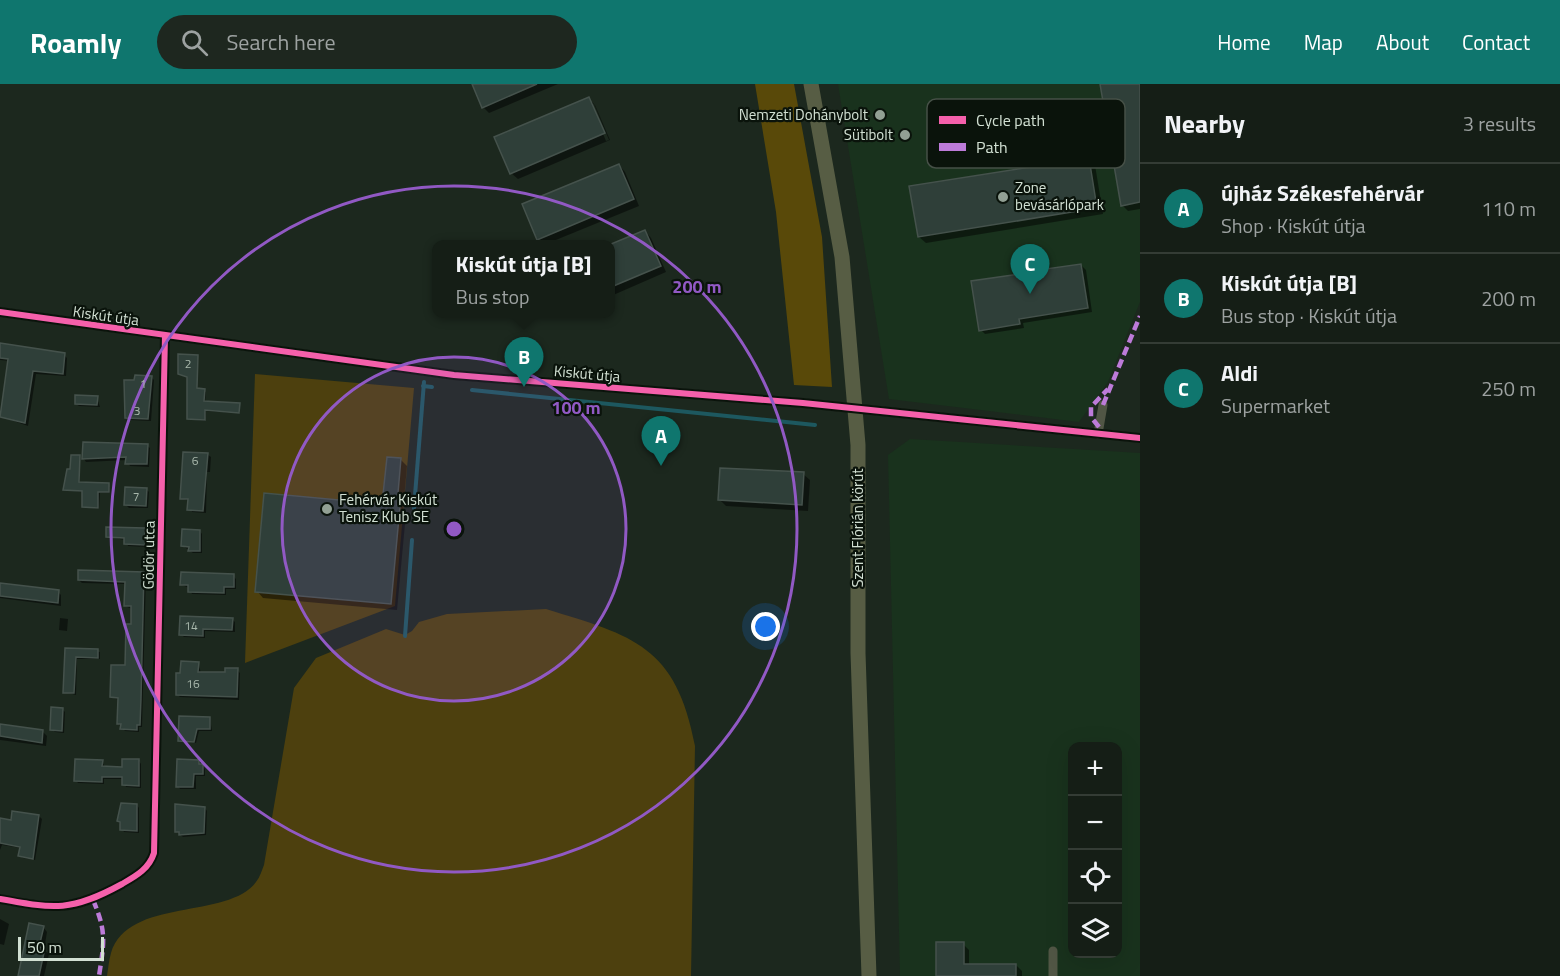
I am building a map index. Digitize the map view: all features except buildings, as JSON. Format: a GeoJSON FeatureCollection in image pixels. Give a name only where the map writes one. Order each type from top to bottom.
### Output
{"type":"FeatureCollection","features":[{"type":"Feature","properties":{"kind":"main road","name":"Szent Flórián körút"},"geometry":{"type":"LineString","coordinates":[[812,84],[842,257],[855,409],[859,561],[858,653],[869,976]]}},
{"type":"Feature","properties":{"kind":"street","name":"Kiskút útja"},"geometry":{"type":"LineString","coordinates":[[0,312],[454,375],[855,409],[1140,438]]}},
{"type":"Feature","properties":{"kind":"street","name":"Gödör utca"},"geometry":{"type":"LineString","coordinates":[[0,899],[34,905],[80,904],[137,876],[146,868],[154,853],[165,336]]}},
{"type":"Feature","properties":{"kind":"street"},"geometry":{"type":"LineString","coordinates":[[1098,434],[1103,405]]}},
{"type":"Feature","properties":{"kind":"street"},"geometry":{"type":"LineString","coordinates":[[1053,951],[1053,976]]}},
{"type":"Feature","properties":{"kind":"shaded area"},"geometry":{"type":"Polygon","coordinates":[[[755,84],[794,84],[822,237],[832,387],[794,385],[776,212],[755,84]]]}},
{"type":"Feature","properties":{"kind":"shaded area"},"geometry":{"type":"Polygon","coordinates":[[[838,84],[1140,84],[1140,302],[1108,382],[1079,422],[889,399],[838,84]]]}},
{"type":"Feature","properties":{"kind":"shaded area","name":"Fehérvár Kiskút Tenisz Klub SE"},"geometry":{"type":"Polygon","coordinates":[[[255,374],[414,388],[395,606],[245,663],[255,374]]]}},
{"type":"Feature","properties":{"kind":"shaded area"},"geometry":{"type":"Polygon","coordinates":[[[910,439],[1140,453],[1140,976],[900,976],[888,455],[910,439]]]}},
{"type":"Feature","properties":{"kind":"shaded area"},"geometry":{"type":"Polygon","coordinates":[[[546,609],[604,628],[627,638],[646,650],[663,666],[676,686],[687,713],[695,746],[691,976],[107,976],[111,953],[121,935],[137,924],[157,916],[224,901],[242,894],[256,882],[264,865],[294,688],[316,658],[386,629],[405,635],[412,631],[419,622],[447,614],[546,609]]]}},
{"type":"Feature","properties":{"kind":"waterway"},"geometry":{"type":"LineString","coordinates":[[414,508],[424,382]]}},
{"type":"Feature","properties":{"kind":"waterway"},"geometry":{"type":"LineString","coordinates":[[423,386],[432,387]]}},
{"type":"Feature","properties":{"kind":"waterway"},"geometry":{"type":"LineString","coordinates":[[472,390],[815,425]]}},
{"type":"Feature","properties":{"kind":"waterway"},"geometry":{"type":"LineString","coordinates":[[405,636],[412,540]]}},
{"type":"Feature","properties":{"kind":"marked path"},"geometry":{"type":"LineString","coordinates":[[1103,405],[1140,316]]}},
{"type":"Feature","properties":{"kind":"marked path"},"geometry":{"type":"LineString","coordinates":[[1099,427],[1091,417],[1091,407],[1108,389]]}},
{"type":"Feature","properties":{"kind":"marked path"},"geometry":{"type":"LineString","coordinates":[[93,900],[101,921],[103,938],[99,976]]}},
{"type":"Feature","properties":{"kind":"cycle path"},"geometry":{"type":"LineString","coordinates":[[0,312],[454,375],[803,403],[1140,438]]}},
{"type":"Feature","properties":{"kind":"cycle path"},"geometry":{"type":"LineString","coordinates":[[0,899],[49,906],[62,906],[89,900],[141,872],[154,853],[165,336]]}},
{"type":"Feature","properties":{"kind":"place","name":"Nemzeti Dohánybolt"},"geometry":{"type":"Point","coordinates":[880,115]}},
{"type":"Feature","properties":{"kind":"place","name":"Sütibolt"},"geometry":{"type":"Point","coordinates":[905,135]}},
{"type":"Feature","properties":{"kind":"place","name":"Zone bevásárlópark"},"geometry":{"type":"Point","coordinates":[1003,197]}},
{"type":"Feature","properties":{"kind":"place","name":"Aldi"},"geometry":{"type":"Point","coordinates":[1030,294]}},
{"type":"Feature","properties":{"kind":"place","name":"Kiskút útja [B]"},"geometry":{"type":"Point","coordinates":[524,387]}},
{"type":"Feature","properties":{"kind":"place","name":"újház Székesfehérvár"},"geometry":{"type":"Point","coordinates":[661,466]}},
{"type":"Feature","properties":{"kind":"place","name":"Fehérvár Kiskút Tenisz Klub SE"},"geometry":{"type":"Point","coordinates":[327,509]}}]}
